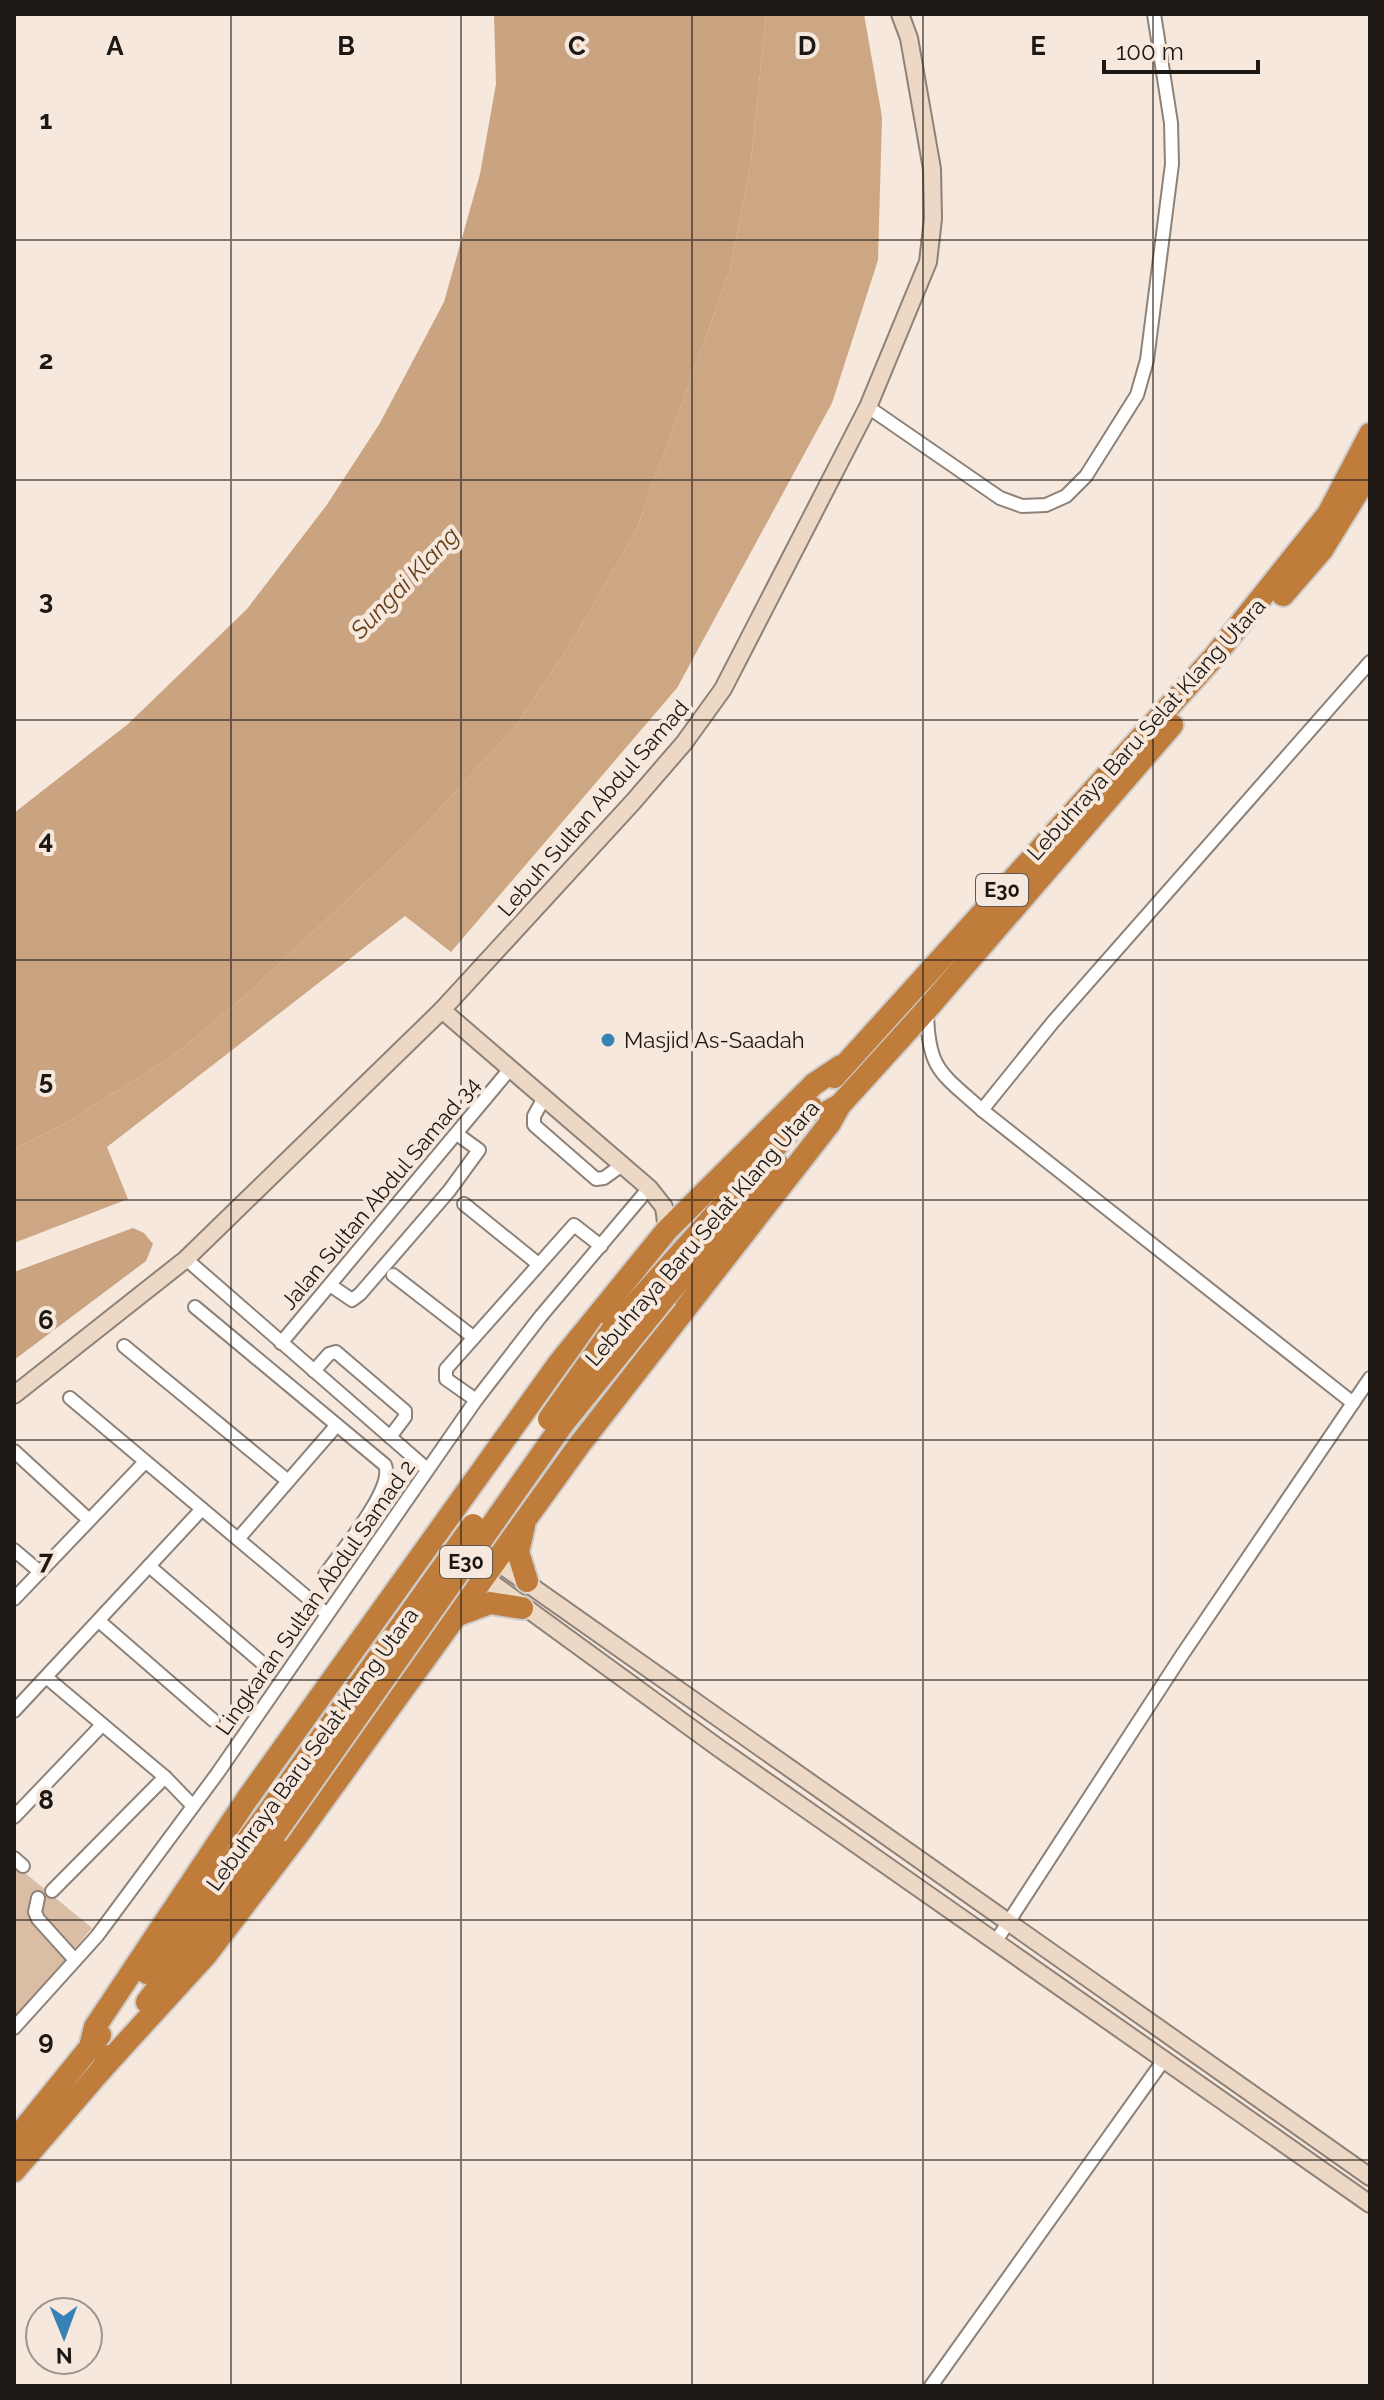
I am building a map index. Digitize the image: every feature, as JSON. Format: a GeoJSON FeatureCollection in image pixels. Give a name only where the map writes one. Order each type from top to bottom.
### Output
{"type":"FeatureCollection","features":[{"type":"Feature","properties":{"kind":"highway","name":"Lebuhraya Baru Selat Klang Utara"},"geometry":{"type":"LineString","coordinates":[[14,2141],[269,1827],[612,1330],[825,1091],[841,1066],[1213,658],[1328,514],[1370,434]]}},
{"type":"Feature","properties":{"kind":"highway","name":"Lebuhraya Baru Selat Klang Utara"},"geometry":{"type":"LineString","coordinates":[[14,2171],[102,2069],[114,2045],[269,1827],[565,1421],[666,1296],[822,1116],[840,1105],[927,1009],[1322,550],[1370,472]]}},
{"type":"Feature","properties":{"kind":"highway"},"geometry":{"type":"LineString","coordinates":[[91,2043],[95,2027],[247,1799],[559,1363],[667,1230],[814,1084],[841,1066]]}},
{"type":"Feature","properties":{"kind":"highway"},"geometry":{"type":"LineString","coordinates":[[102,2069],[206,1955],[300,1832],[527,1517],[830,1123],[840,1105]]}},
{"type":"Feature","properties":{"kind":"highway"},"geometry":{"type":"LineString","coordinates":[[527,1517],[518,1552],[527,1581]]}},
{"type":"Feature","properties":{"kind":"highway"},"geometry":{"type":"LineString","coordinates":[[458,1615],[490,1603],[522,1608]]}},
{"type":"Feature","properties":{"kind":"street","name":"Lebuh Sultan Abdul Samad"},"geometry":{"type":"LineString","coordinates":[[14,1395],[186,1259],[442,1010],[633,802],[684,743],[723,689],[868,407],[928,262],[933,219],[932,169],[909,38],[900,14]]}},
{"type":"Feature","properties":{"kind":"street","name":"Lebuh Sultan Abdul Samad"},"geometry":{"type":"LineString","coordinates":[[909,38],[911,14]]}},
{"type":"Feature","properties":{"kind":"street"},"geometry":{"type":"LineString","coordinates":[[868,407],[1000,498],[1022,506],[1046,505],[1066,496],[1086,476],[1137,395],[1147,360],[1172,164],[1171,123],[1154,14]]}},
{"type":"Feature","properties":{"kind":"street"},"geometry":{"type":"LineString","coordinates":[[1322,550],[1370,488]]}},
{"type":"Feature","properties":{"kind":"street"},"geometry":{"type":"LineString","coordinates":[[982,1110],[1053,1022],[1370,662]]}},
{"type":"Feature","properties":{"kind":"street"},"geometry":{"type":"LineString","coordinates":[[927,1009],[930,1055],[936,1068],[982,1110],[1353,1403]]}},
{"type":"Feature","properties":{"kind":"street"},"geometry":{"type":"LineString","coordinates":[[442,1010],[649,1188],[664,1207],[667,1230]]}},
{"type":"Feature","properties":{"kind":"street","name":"Jalan Sultan Abdul Samad 34"},"geometry":{"type":"LineString","coordinates":[[281,1343],[510,1069]]}},
{"type":"Feature","properties":{"kind":"street"},"geometry":{"type":"LineString","coordinates":[[544,1098],[532,1121],[596,1179],[604,1178],[622,1165]]}},
{"type":"Feature","properties":{"kind":"street"},"geometry":{"type":"LineString","coordinates":[[330,1285],[352,1300],[449,1191],[479,1150],[457,1134]]}},
{"type":"Feature","properties":{"kind":"street"},"geometry":{"type":"LineString","coordinates":[[649,1188],[693,1206]]}},
{"type":"Feature","properties":{"kind":"street","name":"Lingkaran Sultan Abdul Samad 2"},"geometry":{"type":"LineString","coordinates":[[14,2028],[97,1936],[193,1806],[476,1400],[649,1188]]}},
{"type":"Feature","properties":{"kind":"street"},"geometry":{"type":"LineString","coordinates":[[464,1204],[537,1263]]}},
{"type":"Feature","properties":{"kind":"street"},"geometry":{"type":"LineString","coordinates":[[476,1400],[446,1379],[446,1369],[537,1263],[574,1225],[601,1246]]}},
{"type":"Feature","properties":{"kind":"street"},"geometry":{"type":"LineString","coordinates":[[186,1259],[427,1469]]}},
{"type":"Feature","properties":{"kind":"street"},"geometry":{"type":"LineString","coordinates":[[393,1275],[473,1337]]}},
{"type":"Feature","properties":{"kind":"street"},"geometry":{"type":"LineString","coordinates":[[195,1307],[385,1465],[388,1478],[325,1575]]}},
{"type":"Feature","properties":{"kind":"street"},"geometry":{"type":"LineString","coordinates":[[124,1346],[288,1481]]}},
{"type":"Feature","properties":{"kind":"street"},"geometry":{"type":"LineString","coordinates":[[314,1371],[329,1354],[336,1352],[405,1411],[405,1417],[390,1437]]}},
{"type":"Feature","properties":{"kind":"street"},"geometry":{"type":"LineString","coordinates":[[996,1941],[1182,1655],[1370,1378]]}},
{"type":"Feature","properties":{"kind":"street"},"geometry":{"type":"LineString","coordinates":[[70,1398],[327,1614]]}},
{"type":"Feature","properties":{"kind":"street"},"geometry":{"type":"LineString","coordinates":[[238,1539],[336,1426]]}},
{"type":"Feature","properties":{"kind":"street"},"geometry":{"type":"LineString","coordinates":[[14,1451],[88,1519]]}},
{"type":"Feature","properties":{"kind":"street"},"geometry":{"type":"LineString","coordinates":[[14,1599],[145,1462]]}},
{"type":"Feature","properties":{"kind":"street"},"geometry":{"type":"LineString","coordinates":[[14,1711],[202,1509]]}},
{"type":"Feature","properties":{"kind":"street"},"geometry":{"type":"LineString","coordinates":[[438,1532],[496,1559],[1370,2177]]}},
{"type":"Feature","properties":{"kind":"street"},"geometry":{"type":"LineString","coordinates":[[438,1532],[483,1579],[522,1608],[1370,2204]]}},
{"type":"Feature","properties":{"kind":"street"},"geometry":{"type":"LineString","coordinates":[[14,1550],[40,1572]]}},
{"type":"Feature","properties":{"kind":"street"},"geometry":{"type":"LineString","coordinates":[[149,1566],[261,1662]]}},
{"type":"Feature","properties":{"kind":"street"},"geometry":{"type":"LineString","coordinates":[[99,1621],[213,1720]]}},
{"type":"Feature","properties":{"kind":"street"},"geometry":{"type":"LineString","coordinates":[[46,1677],[165,1777],[193,1806]]}},
{"type":"Feature","properties":{"kind":"street"},"geometry":{"type":"LineString","coordinates":[[14,1817],[102,1725]]}},
{"type":"Feature","properties":{"kind":"street"},"geometry":{"type":"LineString","coordinates":[[52,1891],[165,1777]]}},
{"type":"Feature","properties":{"kind":"street"},"geometry":{"type":"LineString","coordinates":[[824,1821],[837,1801]]}},
{"type":"Feature","properties":{"kind":"street"},"geometry":{"type":"LineString","coordinates":[[38,1898],[38,1919],[75,1960]]}},
{"type":"Feature","properties":{"kind":"street"},"geometry":{"type":"LineString","coordinates":[[931,2386],[1163,2061]]}},
{"type":"Feature","properties":{"kind":"shaded area"},"geometry":{"type":"Polygon","coordinates":[[[766,14],[864,14],[882,117],[878,260],[832,403],[677,688],[451,952],[405,916],[107,1147],[128,1199],[14,1243],[14,1149],[64,1124],[173,1056],[245,996],[409,842],[515,727],[575,636],[636,531],[730,270],[751,162],[766,14]]]}},
{"type":"Feature","properties":{"kind":"shaded area"},"geometry":{"type":"Polygon","coordinates":[[[14,1864],[92,1928],[14,2020],[14,1864]]]}},
{"type":"Feature","properties":{"kind":"water","name":"Sungai Klang"},"geometry":{"type":"Polygon","coordinates":[[[494,14],[766,14],[751,162],[730,270],[636,531],[575,636],[515,727],[409,842],[245,996],[173,1056],[64,1124],[14,1149],[14,813],[128,724],[247,609],[326,506],[380,423],[444,302],[480,174],[496,84],[494,14]]]}},
{"type":"Feature","properties":{"kind":"water"},"geometry":{"type":"Polygon","coordinates":[[[133,1228],[144,1233],[153,1244],[146,1261],[14,1360],[14,1272],[133,1228]]]}},
{"type":"Feature","properties":{"kind":"place","name":"Masjid As-Saadah"},"geometry":{"type":"Point","coordinates":[608,1040]}}]}
